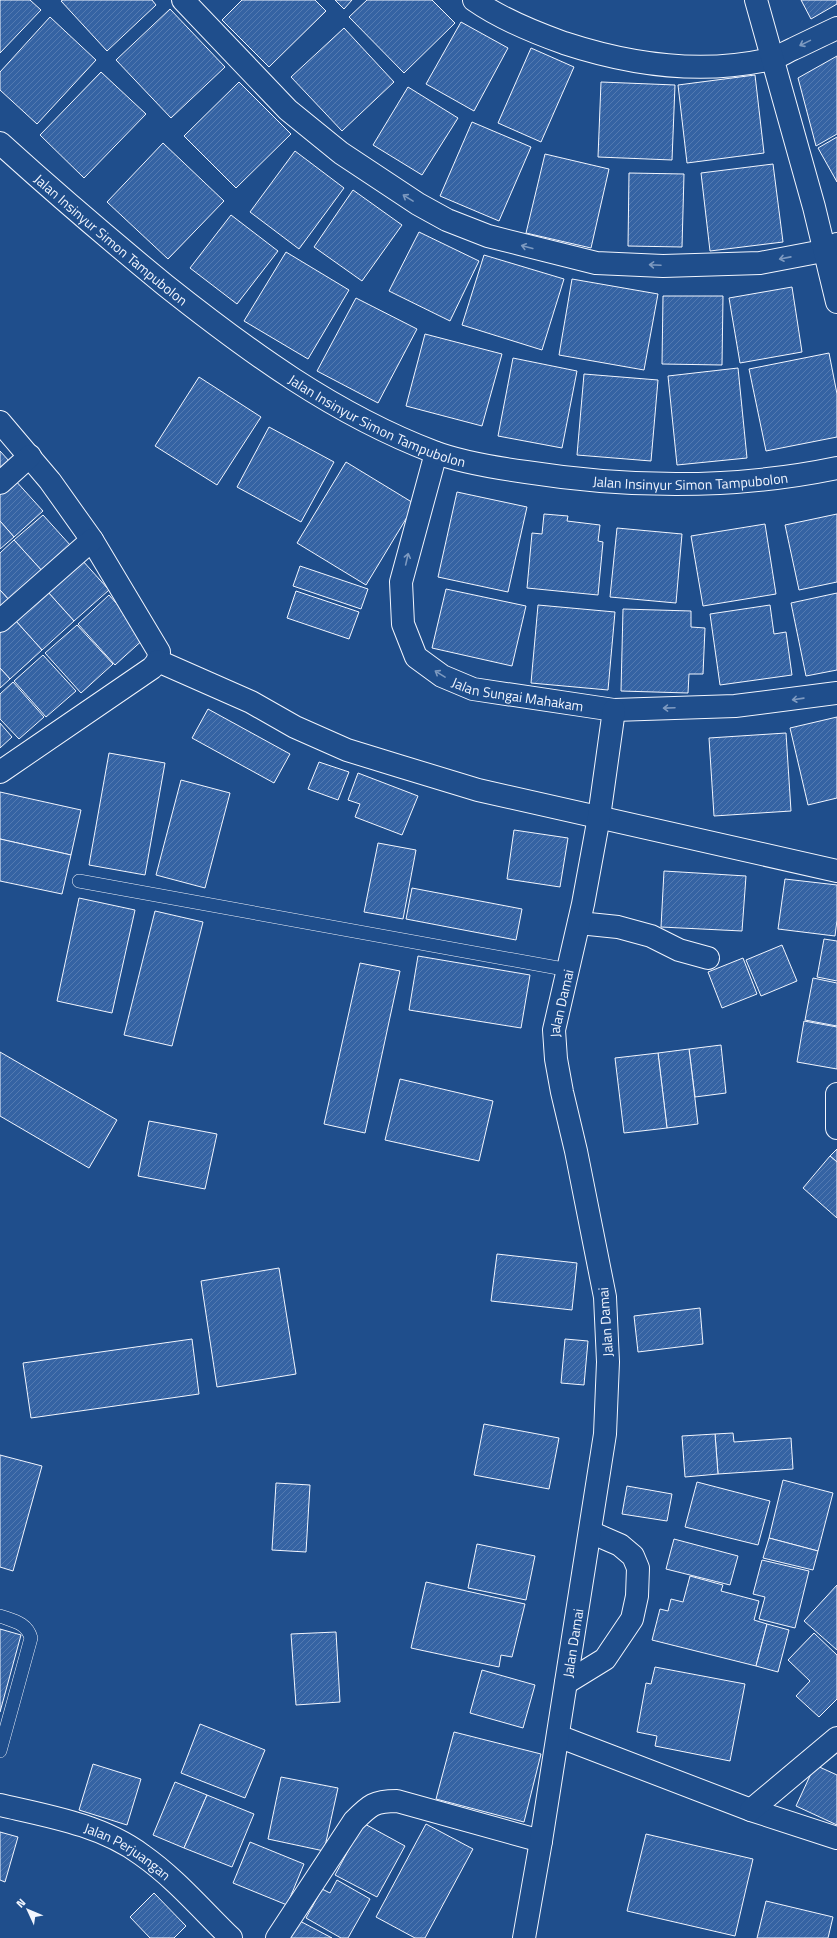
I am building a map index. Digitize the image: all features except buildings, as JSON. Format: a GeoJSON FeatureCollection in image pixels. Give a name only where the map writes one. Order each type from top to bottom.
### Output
{"type":"FeatureCollection","features":[{"type":"Feature","properties":{"kind":"street"},"geometry":{"type":"LineString","coordinates":[[182,0],[288,110],[341,153],[418,204],[448,220],[488,236],[596,263],[663,266],[760,263],[830,248]]}},
{"type":"Feature","properties":{"kind":"street"},"geometry":{"type":"LineString","coordinates":[[474,0],[492,13],[545,36],[596,53],[640,63],[686,68],[740,65],[773,59],[837,28]]}},
{"type":"Feature","properties":{"kind":"street"},"geometry":{"type":"LineString","coordinates":[[756,0],[814,207],[830,248],[837,302]]}},
{"type":"Feature","properties":{"kind":"street","name":"Jalan Insinyur Simon Tampubolon"},"geometry":{"type":"LineString","coordinates":[[0,143],[66,204],[225,333],[320,397],[383,430],[436,453],[499,468],[580,480],[654,484],[754,480],[837,468]]}},
{"type":"Feature","properties":{"kind":"street"},"geometry":{"type":"LineString","coordinates":[[0,422],[50,480],[92,540],[159,652],[158,661],[152,668],[0,772]]}},
{"type":"Feature","properties":{"kind":"street","name":"Jalan Sungai Mahakam"},"geometry":{"type":"LineString","coordinates":[[436,453],[401,582],[403,624],[416,657],[442,676],[473,689],[614,710],[735,706],[837,693]]}},
{"type":"Feature","properties":{"kind":"street"},"geometry":{"type":"LineString","coordinates":[[0,483],[30,456]]}},
{"type":"Feature","properties":{"kind":"street"},"geometry":{"type":"LineString","coordinates":[[0,621],[92,540]]}},
{"type":"Feature","properties":{"kind":"street"},"geometry":{"type":"LineString","coordinates":[[158,661],[251,702],[295,727],[346,750],[478,790],[837,871]]}},
{"type":"Feature","properties":{"kind":"street","name":"Jalan Damai"},"geometry":{"type":"LineString","coordinates":[[524,1938],[558,1736],[605,1434],[608,1362],[605,1297],[556,1059],[554,1030],[560,996],[569,970],[579,923],[599,817],[614,710]]}},
{"type":"Feature","properties":{"kind":"street"},"geometry":{"type":"LineString","coordinates":[[579,923],[618,927],[651,936],[679,950],[708,958]]}},
{"type":"Feature","properties":{"kind":"street"},"geometry":{"type":"LineString","coordinates":[[837,1094],[837,1128]]}},
{"type":"Feature","properties":{"kind":"street"},"geometry":{"type":"LineString","coordinates":[[566,1683],[605,1659],[632,1619],[637,1596],[638,1568],[633,1556],[620,1546],[590,1532]]}},
{"type":"Feature","properties":{"kind":"street"},"geometry":{"type":"LineString","coordinates":[[558,1736],[751,1810],[837,1838]]}},
{"type":"Feature","properties":{"kind":"street"},"geometry":{"type":"LineString","coordinates":[[751,1810],[837,1738]]}},
{"type":"Feature","properties":{"kind":"street"},"geometry":{"type":"LineString","coordinates":[[277,1938],[354,1821],[366,1809],[380,1802],[397,1802],[541,1841]]}},
{"type":"Feature","properties":{"kind":"street","name":"Jalan Perjuangan"},"geometry":{"type":"LineString","coordinates":[[0,1805],[91,1829],[113,1838],[142,1854],[231,1938]]}},
{"type":"Feature","properties":{"kind":"lane"},"geometry":{"type":"LineString","coordinates":[[79,881],[569,970]]}},
{"type":"Feature","properties":{"kind":"lane"},"geometry":{"type":"LineString","coordinates":[[0,1616],[21,1623],[28,1629],[31,1638],[0,1751]]}}]}
